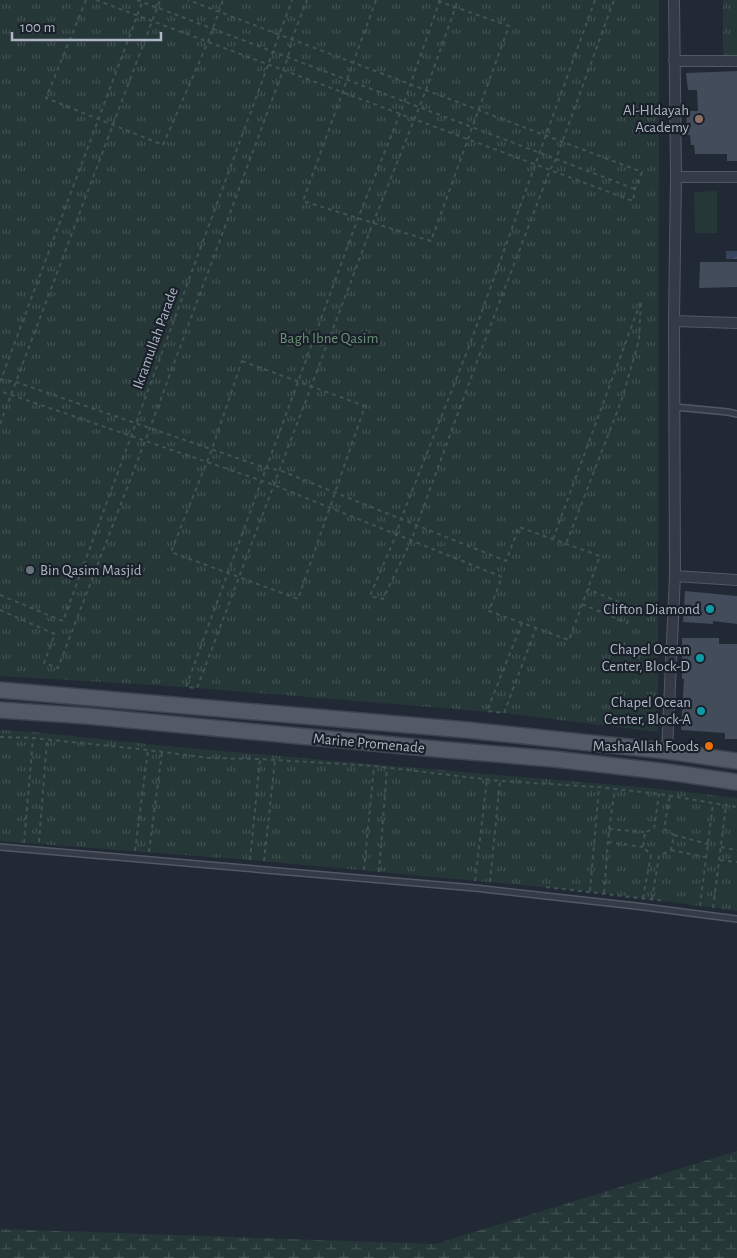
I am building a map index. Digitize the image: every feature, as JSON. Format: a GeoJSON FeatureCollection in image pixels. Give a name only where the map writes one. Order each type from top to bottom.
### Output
{"type":"FeatureCollection","features":[{"type":"Feature","properties":{"kind":"main road","name":"Marine Promenade"},"geometry":{"type":"LineString","coordinates":[[0,690],[90,696],[467,730],[667,751],[737,761]]}},
{"type":"Feature","properties":{"kind":"main road"},"geometry":{"type":"LineString","coordinates":[[32,713],[39,706],[39,696],[36,692]]}},
{"type":"Feature","properties":{"kind":"main road"},"geometry":{"type":"LineString","coordinates":[[87,716],[82,709],[82,705],[90,696]]}},
{"type":"Feature","properties":{"kind":"main road","name":"Marine Promenade"},"geometry":{"type":"LineString","coordinates":[[0,710],[87,716],[436,750],[554,759],[737,782]]}},
{"type":"Feature","properties":{"kind":"street"},"geometry":{"type":"LineString","coordinates":[[667,751],[675,576],[674,321],[676,177],[674,0]]}},
{"type":"Feature","properties":{"kind":"street"},"geometry":{"type":"LineString","coordinates":[[674,61],[737,60]]}},
{"type":"Feature","properties":{"kind":"street"},"geometry":{"type":"LineString","coordinates":[[676,177],[737,177]]}},
{"type":"Feature","properties":{"kind":"street"},"geometry":{"type":"LineString","coordinates":[[674,321],[737,323]]}},
{"type":"Feature","properties":{"kind":"street"},"geometry":{"type":"LineString","coordinates":[[675,576],[737,580]]}},
{"type":"Feature","properties":{"kind":"lane"},"geometry":{"type":"LineString","coordinates":[[675,407],[737,414]]}},
{"type":"Feature","properties":{"kind":"lane"},"geometry":{"type":"LineString","coordinates":[[0,847],[475,888],[737,919]]}},
{"type":"Feature","properties":{"kind":"path"},"geometry":{"type":"LineString","coordinates":[[86,0],[46,98],[163,145],[208,42],[223,0]]}},
{"type":"Feature","properties":{"kind":"path"},"geometry":{"type":"LineString","coordinates":[[96,0],[633,200],[642,172],[188,0]]}},
{"type":"Feature","properties":{"kind":"path"},"geometry":{"type":"LineString","coordinates":[[137,0],[635,189]]}},
{"type":"Feature","properties":{"kind":"path"},"geometry":{"type":"LineString","coordinates":[[0,391],[274,485],[502,577],[489,611],[569,640],[600,556],[519,527],[506,561],[279,470],[266,468],[16,382],[0,380],[143,0]]}},
{"type":"Feature","properties":{"kind":"path"},"geometry":{"type":"LineString","coordinates":[[0,424],[160,0]]}},
{"type":"Feature","properties":{"kind":"path","name":"Ikramullah Parade"},"geometry":{"type":"LineString","coordinates":[[0,595],[63,621],[292,0]]}},
{"type":"Feature","properties":{"kind":"path","name":"Ikramullah Parade"},"geometry":{"type":"LineString","coordinates":[[0,610],[55,634],[44,663],[58,668],[150,428],[288,57],[292,39],[307,0]]}},
{"type":"Feature","properties":{"kind":"path"},"geometry":{"type":"LineString","coordinates":[[376,0],[303,201],[431,241],[510,26],[434,0]]}},
{"type":"Feature","properties":{"kind":"path"},"geometry":{"type":"LineString","coordinates":[[439,1],[400,114],[358,218],[186,687],[197,688],[373,223],[426,90],[458,0]]}},
{"type":"Feature","properties":{"kind":"path"},"geometry":{"type":"LineString","coordinates":[[594,0],[470,344],[396,535],[370,596],[383,599],[410,540],[550,170],[556,159],[614,0]]}},
{"type":"Feature","properties":{"kind":"path"},"geometry":{"type":"LineString","coordinates":[[553,539],[641,301],[638,340],[622,399],[566,544]]}},
{"type":"Feature","properties":{"kind":"path"},"geometry":{"type":"LineString","coordinates":[[242,361],[298,381],[365,406],[298,599],[171,552],[212,449],[242,361]]}},
{"type":"Feature","properties":{"kind":"path"},"geometry":{"type":"LineString","coordinates":[[582,604],[627,622],[633,608],[588,589]]}},
{"type":"Feature","properties":{"kind":"path"},"geometry":{"type":"LineString","coordinates":[[522,623],[487,711],[504,713],[536,628]]}},
{"type":"Feature","properties":{"kind":"path"},"geometry":{"type":"LineString","coordinates":[[0,736],[148,750],[208,758],[260,759],[374,766],[500,780],[599,787],[670,795],[737,807]]}},
{"type":"Feature","properties":{"kind":"path"},"geometry":{"type":"LineString","coordinates":[[24,843],[33,738]]}},
{"type":"Feature","properties":{"kind":"path"},"geometry":{"type":"LineString","coordinates":[[39,844],[47,740]]}},
{"type":"Feature","properties":{"kind":"path"},"geometry":{"type":"LineString","coordinates":[[135,851],[148,750]]}},
{"type":"Feature","properties":{"kind":"path"},"geometry":{"type":"LineString","coordinates":[[150,852],[162,752]]}},
{"type":"Feature","properties":{"kind":"path"},"geometry":{"type":"LineString","coordinates":[[250,860],[260,759]]}},
{"type":"Feature","properties":{"kind":"path"},"geometry":{"type":"LineString","coordinates":[[264,862],[275,760]]}},
{"type":"Feature","properties":{"kind":"path"},"geometry":{"type":"LineString","coordinates":[[364,870],[374,766]]}},
{"type":"Feature","properties":{"kind":"path"},"geometry":{"type":"LineString","coordinates":[[379,872],[387,768]]}},
{"type":"Feature","properties":{"kind":"path"},"geometry":{"type":"LineString","coordinates":[[475,881],[487,780]]}},
{"type":"Feature","properties":{"kind":"path"},"geometry":{"type":"LineString","coordinates":[[490,882],[500,780]]}},
{"type":"Feature","properties":{"kind":"path"},"geometry":{"type":"LineString","coordinates":[[590,891],[599,787]]}},
{"type":"Feature","properties":{"kind":"path"},"geometry":{"type":"LineString","coordinates":[[604,893],[609,829],[616,789]]}},
{"type":"Feature","properties":{"kind":"path"},"geometry":{"type":"LineString","coordinates":[[609,829],[646,832],[654,829],[659,794]]}},
{"type":"Feature","properties":{"kind":"path"},"geometry":{"type":"LineString","coordinates":[[670,795],[664,829],[674,835],[708,844]]}},
{"type":"Feature","properties":{"kind":"path"},"geometry":{"type":"LineString","coordinates":[[700,906],[713,804]]}},
{"type":"Feature","properties":{"kind":"path"},"geometry":{"type":"LineString","coordinates":[[714,908],[726,806]]}},
{"type":"Feature","properties":{"kind":"path"},"geometry":{"type":"LineString","coordinates":[[644,847],[646,832]]}},
{"type":"Feature","properties":{"kind":"path"},"geometry":{"type":"LineString","coordinates":[[671,850],[674,835]]}},
{"type":"Feature","properties":{"kind":"path"},"geometry":{"type":"LineString","coordinates":[[608,842],[644,847],[651,855],[643,898]]}},
{"type":"Feature","properties":{"kind":"path"},"geometry":{"type":"LineString","coordinates":[[721,847],[737,850]]}},
{"type":"Feature","properties":{"kind":"path"},"geometry":{"type":"LineString","coordinates":[[652,899],[659,856],[671,850],[706,857]]}},
{"type":"Feature","properties":{"kind":"path"},"geometry":{"type":"LineString","coordinates":[[720,860],[737,862]]}},
{"type":"Feature","properties":{"kind":"green space","name":"Bagh Ibne Qasim"},"geometry":{"type":"Polygon","coordinates":[[[0,0],[659,0],[658,732],[504,713],[186,687],[0,676],[0,0]]]}},
{"type":"Feature","properties":{"kind":"green space"},"geometry":{"type":"Polygon","coordinates":[[[723,0],[737,0],[737,61],[723,61],[723,0]]]}},
{"type":"Feature","properties":{"kind":"green space"},"geometry":{"type":"Polygon","coordinates":[[[717,191],[717,233],[695,233],[694,192],[717,191]]]}},
{"type":"Feature","properties":{"kind":"green space"},"geometry":{"type":"Polygon","coordinates":[[[0,730],[661,789],[737,798],[737,911],[597,892],[250,860],[0,841],[0,730]]]}},
{"type":"Feature","properties":{"kind":"green space"},"geometry":{"type":"Polygon","coordinates":[[[737,1151],[737,1258],[0,1258],[0,1229],[435,1244],[737,1151]]]}},
{"type":"Feature","properties":{"kind":"water"},"geometry":{"type":"Polygon","coordinates":[[[726,251],[737,251],[737,259],[726,259],[726,251]]]}},
{"type":"Feature","properties":{"kind":"building"},"geometry":{"type":"Polygon","coordinates":[[[737,71],[737,161],[727,161],[727,154],[695,154],[694,145],[691,145],[690,135],[686,135],[687,111],[698,111],[697,90],[688,90],[686,73],[737,71]]]}},
{"type":"Feature","properties":{"kind":"building"},"geometry":{"type":"Polygon","coordinates":[[[700,262],[737,262],[737,287],[699,288],[700,262]]]}},
{"type":"Feature","properties":{"kind":"building","name":"Clifton Diamond"},"geometry":{"type":"Polygon","coordinates":[[[685,591],[737,596],[737,624],[713,621],[713,624],[683,622],[685,591]]]}},
{"type":"Feature","properties":{"kind":"building"},"geometry":{"type":"Polygon","coordinates":[[[682,638],[719,638],[719,644],[737,644],[737,739],[725,739],[725,733],[681,730],[684,679],[682,679],[682,638]]]}},
{"type":"Feature","properties":{"kind":"place","name":"Al-HIdayah Academy"},"geometry":{"type":"Point","coordinates":[699,119]}},
{"type":"Feature","properties":{"kind":"place","name":"Bin Qasim Masjid"},"geometry":{"type":"Point","coordinates":[30,570]}},
{"type":"Feature","properties":{"kind":"place","name":"Clifton Diamond"},"geometry":{"type":"Point","coordinates":[710,609]}},
{"type":"Feature","properties":{"kind":"place","name":"Chapel Ocean Center, Block-D"},"geometry":{"type":"Point","coordinates":[700,658]}},
{"type":"Feature","properties":{"kind":"place","name":"Chapel Ocean Center, Block-A"},"geometry":{"type":"Point","coordinates":[701,711]}},
{"type":"Feature","properties":{"kind":"place","name":"MashaAllah Foods"},"geometry":{"type":"Point","coordinates":[709,746]}}]}
